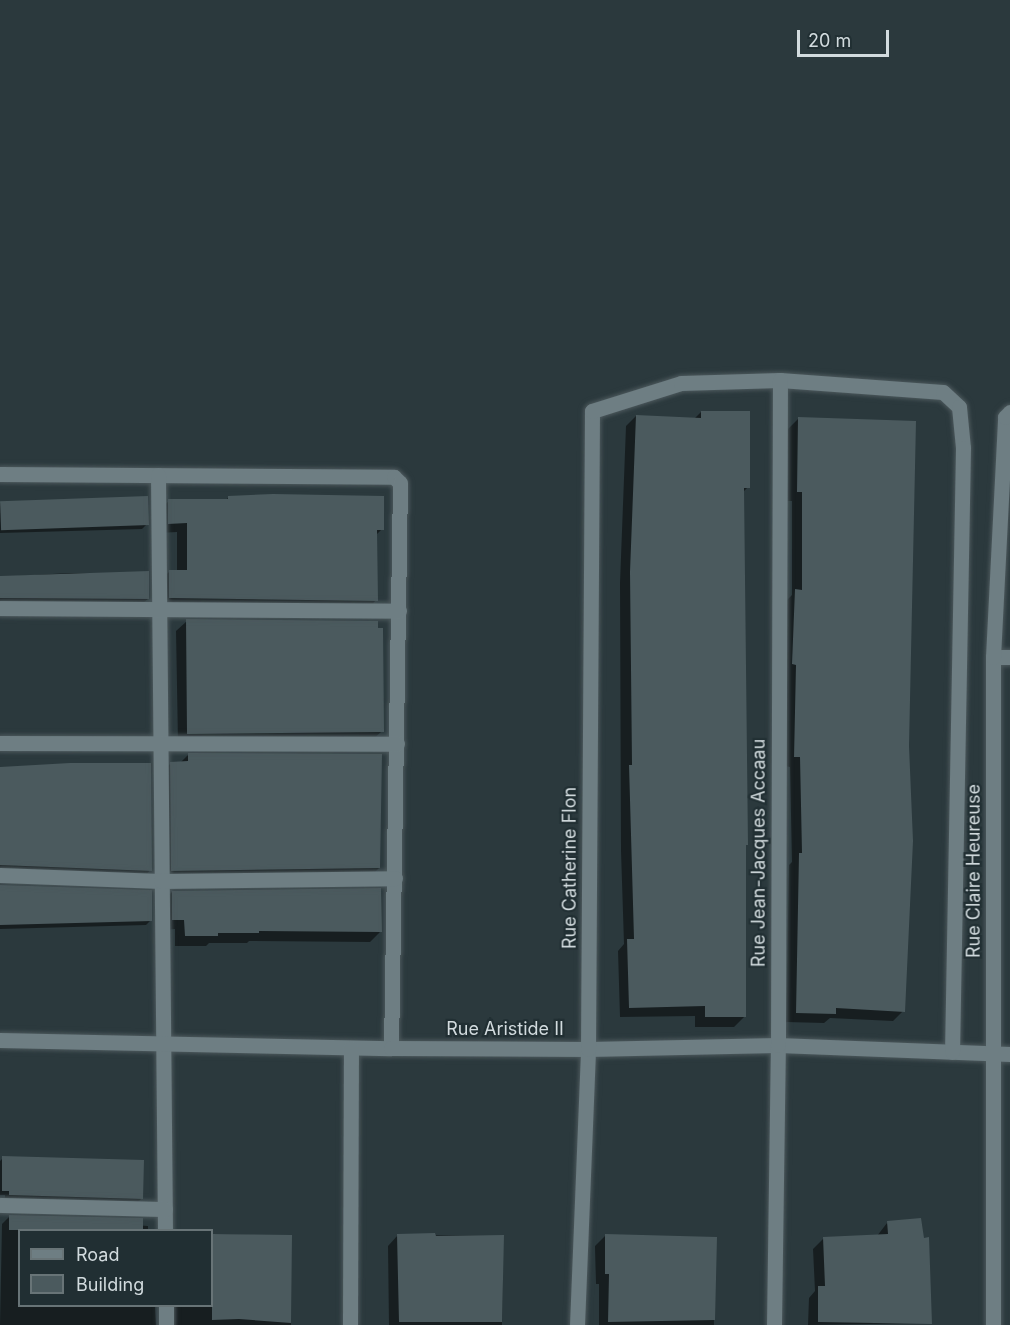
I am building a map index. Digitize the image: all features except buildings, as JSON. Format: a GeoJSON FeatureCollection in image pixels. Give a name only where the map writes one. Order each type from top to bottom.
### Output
{"type":"FeatureCollection","features":[{"type":"Feature","properties":{"kind":"street","name":"Rue Catherine Flon"},"geometry":{"type":"LineString","coordinates":[[577,1325],[588,1049],[592,411],[681,383],[780,380]]}},
{"type":"Feature","properties":{"kind":"street","name":"Rue Jean-Jacques Accaau"},"geometry":{"type":"LineString","coordinates":[[774,1325],[778,1045],[780,380]]}},
{"type":"Feature","properties":{"kind":"street"},"geometry":{"type":"LineString","coordinates":[[780,380],[943,392],[959,407],[963,448],[952,1052]]}},
{"type":"Feature","properties":{"kind":"street","name":"Rue Claire Heureuse"},"geometry":{"type":"LineString","coordinates":[[993,1325],[993,657],[1007,415]]}},
{"type":"Feature","properties":{"kind":"street"},"geometry":{"type":"LineString","coordinates":[[0,474],[394,477],[400,483],[392,1048]]}},
{"type":"Feature","properties":{"kind":"street"},"geometry":{"type":"LineString","coordinates":[[158,475],[165,1229]]}},
{"type":"Feature","properties":{"kind":"street"},"geometry":{"type":"LineString","coordinates":[[0,608],[159,611],[399,611]]}},
{"type":"Feature","properties":{"kind":"street"},"geometry":{"type":"LineString","coordinates":[[993,657],[1010,657]]}},
{"type":"Feature","properties":{"kind":"street"},"geometry":{"type":"LineString","coordinates":[[0,743],[397,744]]}},
{"type":"Feature","properties":{"kind":"street"},"geometry":{"type":"LineString","coordinates":[[0,875],[161,881],[394,878]]}},
{"type":"Feature","properties":{"kind":"street","name":"Rue Aristide II"},"geometry":{"type":"LineString","coordinates":[[0,1040],[351,1048],[588,1049],[778,1045],[1010,1054]]}},
{"type":"Feature","properties":{"kind":"street"},"geometry":{"type":"LineString","coordinates":[[350,1325],[351,1048]]}},
{"type":"Feature","properties":{"kind":"street"},"geometry":{"type":"LineString","coordinates":[[0,1205],[165,1209]]}},
{"type":"Feature","properties":{"kind":"street"},"geometry":{"type":"LineString","coordinates":[[166,1307],[166,1325]]}}]}
